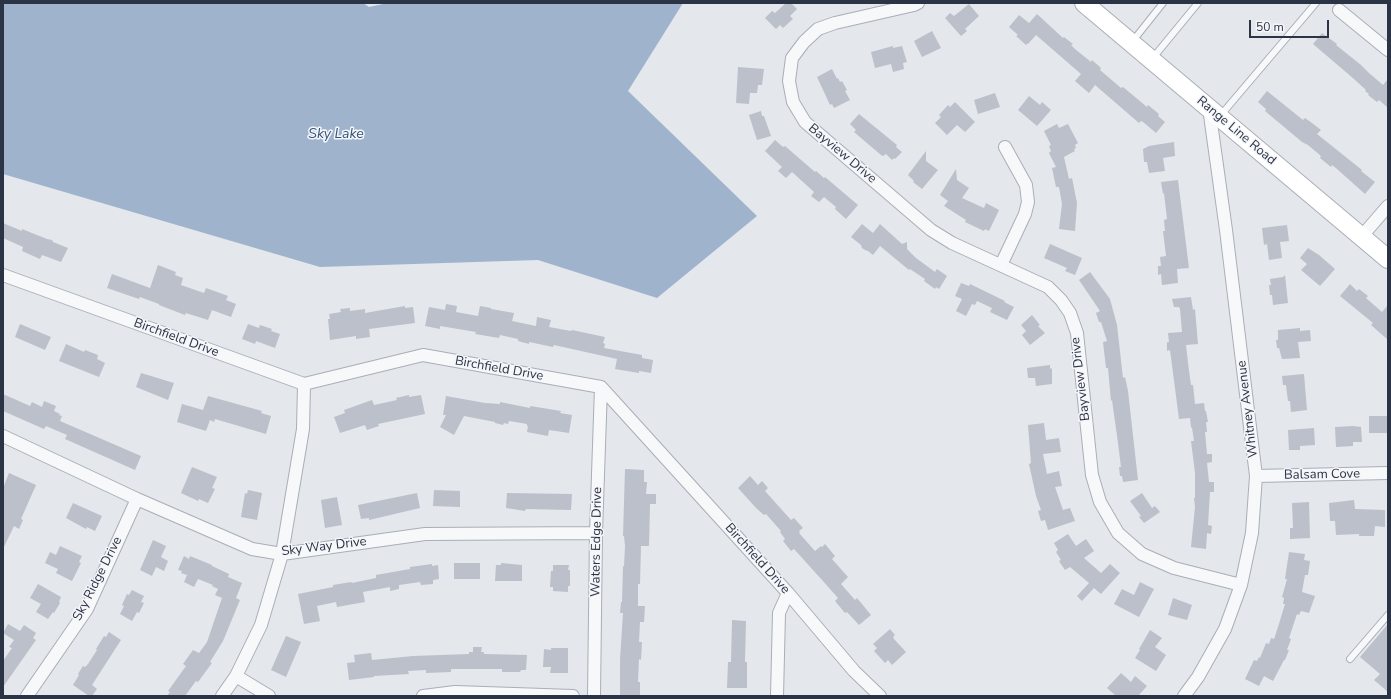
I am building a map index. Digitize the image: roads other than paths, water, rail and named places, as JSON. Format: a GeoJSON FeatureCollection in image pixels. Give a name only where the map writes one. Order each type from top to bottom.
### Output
{"type":"FeatureCollection","features":[{"type":"Feature","properties":{"kind":"main road","name":"Range Line Road"},"geometry":{"type":"LineString","coordinates":[[1084,3],[1388,259]]}},
{"type":"Feature","properties":{"kind":"street","name":"Bayview Drive"},"geometry":{"type":"LineString","coordinates":[[918,3],[835,23],[818,29],[804,42],[792,58],[789,82],[794,102],[805,122],[932,230],[952,243],[1048,287],[1061,300],[1070,313],[1077,333],[1092,475],[1100,502],[1118,533],[1142,554],[1168,565],[1241,585]]}},
{"type":"Feature","properties":{"kind":"street"},"geometry":{"type":"LineString","coordinates":[[1340,10],[1388,50]]}},
{"type":"Feature","properties":{"kind":"street","name":"Whitney Avenue"},"geometry":{"type":"LineString","coordinates":[[1184,696],[1198,677],[1225,629],[1241,585],[1252,533],[1256,476],[1226,230],[1214,113]]}},
{"type":"Feature","properties":{"kind":"street"},"geometry":{"type":"LineString","coordinates":[[1001,265],[1025,214],[1028,202],[1026,186],[1005,147]]}},
{"type":"Feature","properties":{"kind":"street"},"geometry":{"type":"LineString","coordinates":[[1362,236],[1388,206]]}},
{"type":"Feature","properties":{"kind":"street","name":"Birchfield Drive"},"geometry":{"type":"LineString","coordinates":[[3,275],[304,384],[423,354],[601,388],[788,593],[854,671],[880,696]]}},
{"type":"Feature","properties":{"kind":"street"},"geometry":{"type":"LineString","coordinates":[[222,696],[236,676],[261,626],[282,554],[303,428],[304,384]]}},
{"type":"Feature","properties":{"kind":"street","name":"Waters Edge Drive"},"geometry":{"type":"LineString","coordinates":[[594,696],[596,534],[601,388]]}},
{"type":"Feature","properties":{"kind":"street","name":"Sky Way Drive"},"geometry":{"type":"LineString","coordinates":[[3,436],[137,499],[252,549],[282,554],[425,534],[596,534]]}},
{"type":"Feature","properties":{"kind":"street","name":"Balsam Cove"},"geometry":{"type":"LineString","coordinates":[[1256,476],[1388,473]]}},
{"type":"Feature","properties":{"kind":"street","name":"Sky Ridge Drive"},"geometry":{"type":"LineString","coordinates":[[27,696],[87,609],[137,499]]}},
{"type":"Feature","properties":{"kind":"street"},"geometry":{"type":"LineString","coordinates":[[776,696],[779,613],[788,593]]}},
{"type":"Feature","properties":{"kind":"street"},"geometry":{"type":"LineString","coordinates":[[236,676],[269,696]]}},
{"type":"Feature","properties":{"kind":"street"},"geometry":{"type":"LineString","coordinates":[[423,696],[455,692],[573,696]]}},
{"type":"Feature","properties":{"kind":"lane"},"geometry":{"type":"LineString","coordinates":[[1131,43],[1163,3]]}},
{"type":"Feature","properties":{"kind":"lane"},"geometry":{"type":"LineString","coordinates":[[1152,60],[1198,3]]}},
{"type":"Feature","properties":{"kind":"lane"},"geometry":{"type":"LineString","coordinates":[[1214,113],[1316,3]]}},
{"type":"Feature","properties":{"kind":"lane"},"geometry":{"type":"LineString","coordinates":[[1350,659],[1388,615]]}},
{"type":"Feature","properties":{"kind":"water","name":"Sky Lake"},"geometry":{"type":"Polygon","coordinates":[[[3,3],[363,3],[369,7],[388,3],[683,3],[628,91],[757,216],[657,298],[538,260],[320,267],[3,174],[3,3]]]}}]}
